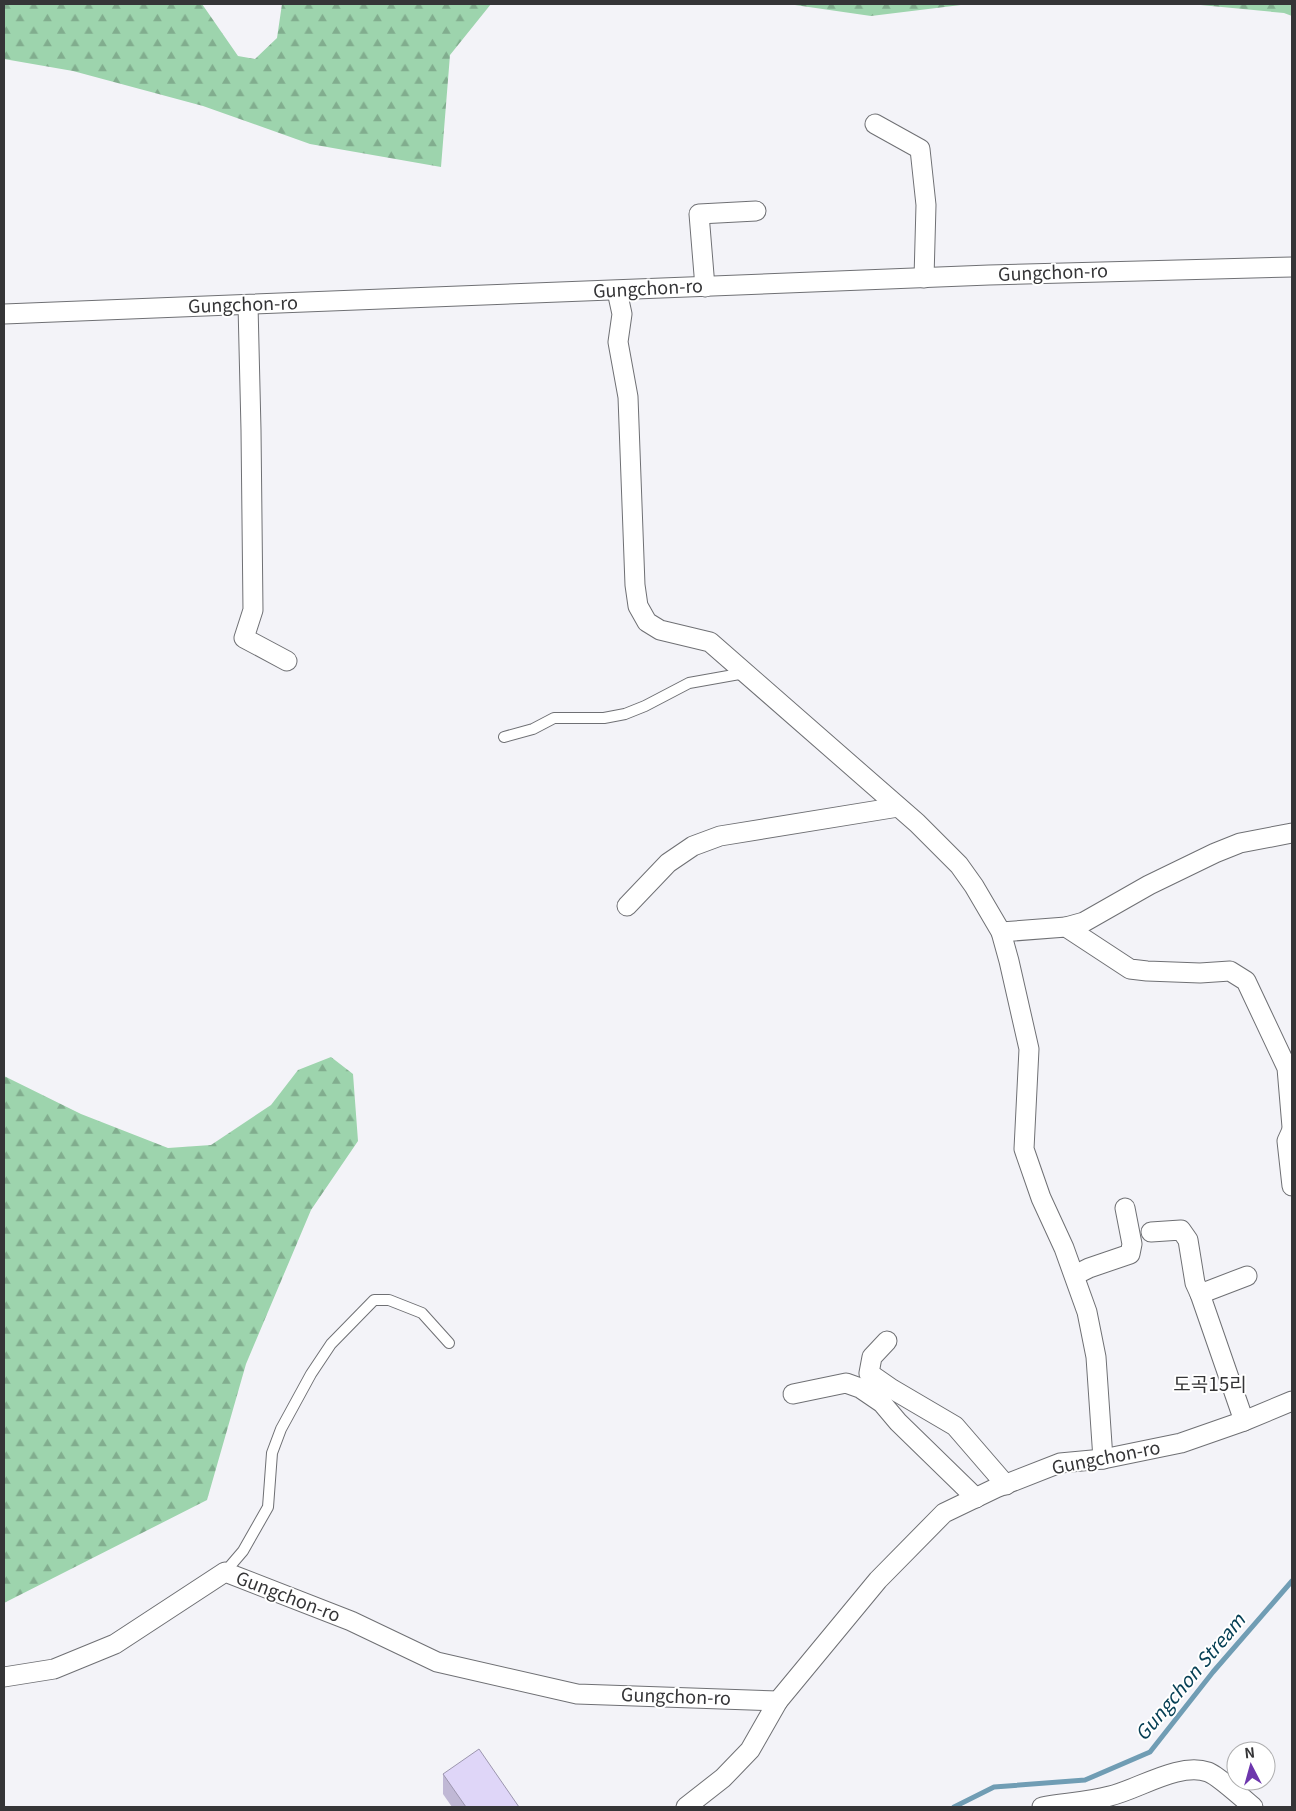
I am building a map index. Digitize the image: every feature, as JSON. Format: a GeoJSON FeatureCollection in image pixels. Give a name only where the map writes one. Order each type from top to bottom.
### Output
{"type":"FeatureCollection","features":[{"type":"Feature","properties":{"kind":"street"},"geometry":{"type":"LineString","coordinates":[[875,124],[920,149],[926,205],[924,278]]}},
{"type":"Feature","properties":{"kind":"street"},"geometry":{"type":"LineString","coordinates":[[705,287],[699,214],[756,211]]}},
{"type":"Feature","properties":{"kind":"street","name":"Gungchon-ro"},"geometry":{"type":"LineString","coordinates":[[4,314],[924,278],[1292,267]]}},
{"type":"Feature","properties":{"kind":"street"},"geometry":{"type":"LineString","coordinates":[[617,291],[622,314],[618,342],[628,398],[635,585],[638,606],[646,622],[660,630],[710,642],[898,807],[959,864],[1001,932],[1029,1049],[1024,1149],[1041,1198],[1075,1275],[1088,1312],[1096,1357],[1103,1459]]}},
{"type":"Feature","properties":{"kind":"street"},"geometry":{"type":"LineString","coordinates":[[248,305],[253,610],[244,638],[287,661]]}},
{"type":"Feature","properties":{"kind":"street"},"geometry":{"type":"LineString","coordinates":[[627,906],[668,863],[693,846],[720,836],[898,807]]}},
{"type":"Feature","properties":{"kind":"street"},"geometry":{"type":"LineString","coordinates":[[1001,932],[1066,927],[1084,922],[1149,885],[1223,850],[1240,843],[1292,833]]}},
{"type":"Feature","properties":{"kind":"street"},"geometry":{"type":"LineString","coordinates":[[1066,927],[1130,969],[1191,972],[1230,971],[1246,980],[1287,1068],[1292,1129],[1287,1141],[1292,1186]]}},
{"type":"Feature","properties":{"kind":"street"},"geometry":{"type":"LineString","coordinates":[[1075,1275],[1089,1268],[1130,1254],[1132,1244],[1125,1208]]}},
{"type":"Feature","properties":{"kind":"street"},"geometry":{"type":"LineString","coordinates":[[1151,1232],[1181,1230],[1188,1240],[1195,1283],[1244,1421]]}},
{"type":"Feature","properties":{"kind":"street"},"geometry":{"type":"LineString","coordinates":[[1200,1294],[1247,1276]]}},
{"type":"Feature","properties":{"kind":"street"},"geometry":{"type":"LineString","coordinates":[[887,1342],[872,1356],[869,1373],[892,1389],[955,1426],[1006,1485]]}},
{"type":"Feature","properties":{"kind":"street"},"geometry":{"type":"LineString","coordinates":[[792,1394],[846,1384],[860,1388],[882,1402],[898,1422],[976,1498]]}},
{"type":"Feature","properties":{"kind":"street","name":"Gungchon-ro"},"geometry":{"type":"LineString","coordinates":[[4,1678],[54,1668],[115,1644],[225,1572],[351,1621],[437,1662],[576,1694],[778,1701],[878,1580],[944,1513],[1060,1463],[1103,1459],[1181,1443],[1244,1421],[1292,1401]]}},
{"type":"Feature","properties":{"kind":"street"},"geometry":{"type":"LineString","coordinates":[[686,1807],[723,1778],[750,1750],[778,1701]]}},
{"type":"Feature","properties":{"kind":"street"},"geometry":{"type":"LineString","coordinates":[[1042,1807],[1128,1792],[1168,1774],[1188,1770],[1209,1772],[1253,1807]]}},
{"type":"Feature","properties":{"kind":"lane"},"geometry":{"type":"LineString","coordinates":[[504,737],[533,729],[554,718],[604,718],[625,714],[690,683],[745,673]]}},
{"type":"Feature","properties":{"kind":"lane"},"geometry":{"type":"LineString","coordinates":[[225,1572],[244,1551],[268,1507],[272,1454],[281,1429],[311,1374],[326,1352],[355,1319],[374,1300],[389,1300],[422,1313],[449,1343]]}},
{"type":"Feature","properties":{"kind":"green space"},"geometry":{"type":"Polygon","coordinates":[[[4,4],[202,4],[238,56],[255,59],[277,38],[282,4],[491,4],[450,55],[441,167],[310,144],[203,106],[73,71],[4,59],[4,4]]]}},
{"type":"Feature","properties":{"kind":"green space"},"geometry":{"type":"Polygon","coordinates":[[[788,4],[969,4],[871,16],[788,4]]]}},
{"type":"Feature","properties":{"kind":"green space"},"geometry":{"type":"Polygon","coordinates":[[[1190,4],[1292,4],[1292,16],[1284,13],[1190,4]]]}},
{"type":"Feature","properties":{"kind":"green space"},"geometry":{"type":"Polygon","coordinates":[[[331,1057],[353,1074],[358,1141],[311,1210],[246,1364],[207,1500],[4,1603],[4,1076],[81,1114],[168,1148],[211,1145],[271,1105],[298,1070],[331,1057]]]}},
{"type":"Feature","properties":{"kind":"building"},"geometry":{"type":"Polygon","coordinates":[[[479,1749],[519,1807],[466,1807],[443,1774],[479,1749]]]}},
{"type":"Feature","properties":{"kind":"waterway","name":"Gungchon Stream"},"geometry":{"type":"LineString","coordinates":[[954,1807],[994,1787],[1085,1780],[1150,1752],[1213,1672],[1292,1581]]}},
{"type":"Feature","properties":{"kind":"district","name":"도곡15리"},"geometry":{"type":"Point","coordinates":[1210,1384]}}]}
